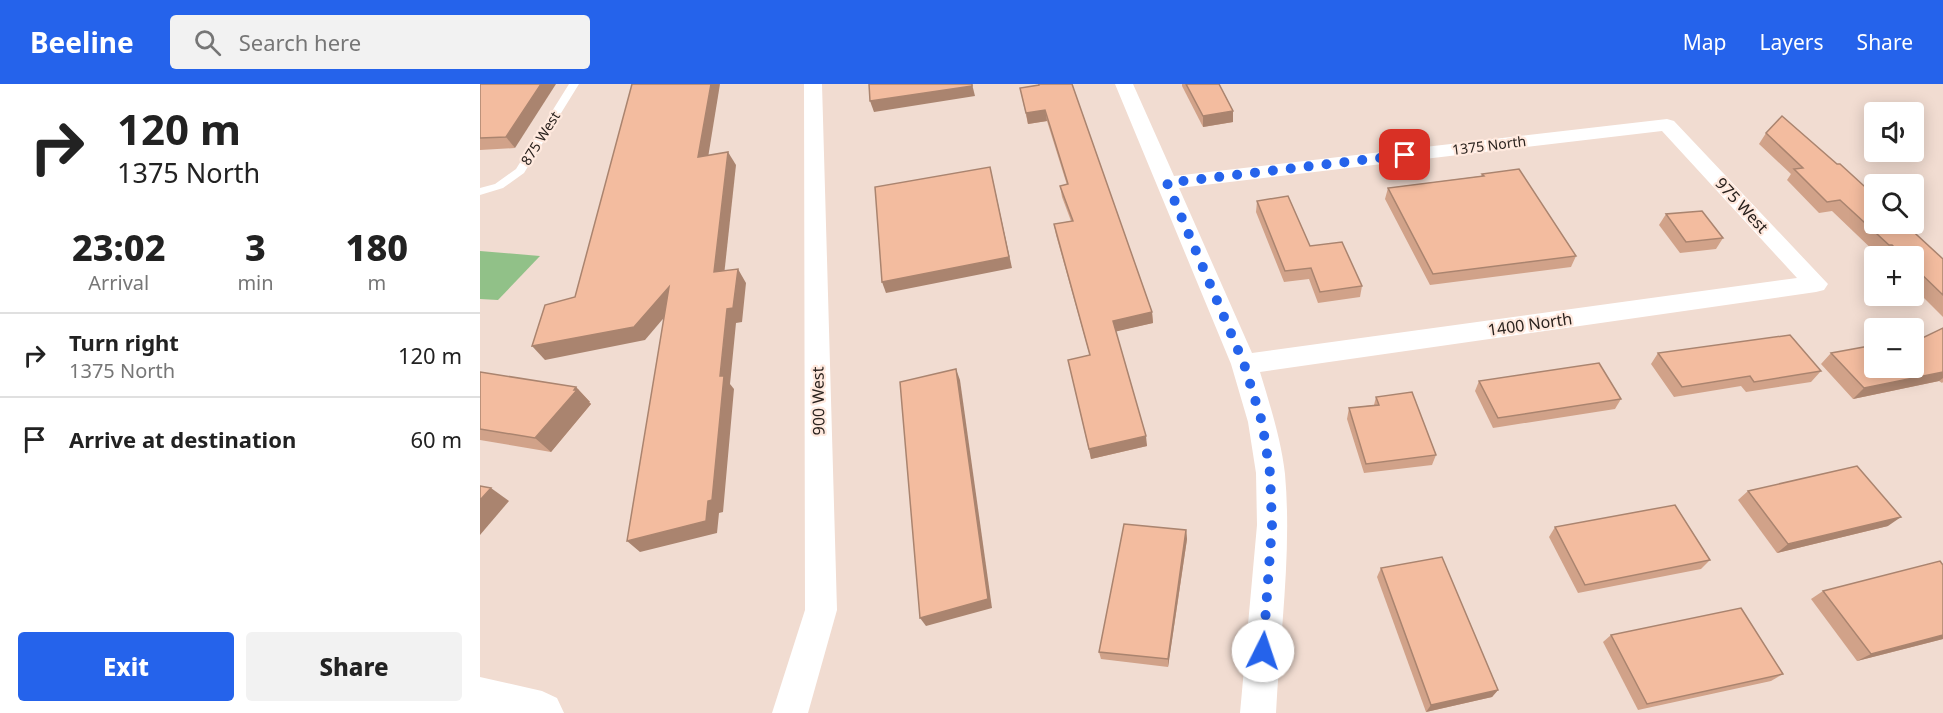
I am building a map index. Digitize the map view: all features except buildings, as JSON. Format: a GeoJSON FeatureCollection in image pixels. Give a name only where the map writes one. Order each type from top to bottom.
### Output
{"type":"FeatureCollection","features":[{"type":"Feature","properties":{"kind":"main road"},"geometry":{"type":"LineString","coordinates":[[480,698],[542,713]]}},
{"type":"Feature","properties":{"kind":"street","name":"900 West"},"geometry":{"type":"LineString","coordinates":[[790,713],[821,610],[813,84]]}},
{"type":"Feature","properties":{"kind":"street"},"geometry":{"type":"LineString","coordinates":[[1124,84],[1244,364],[1262,422],[1270,473],[1272,525],[1258,713]]}},
{"type":"Feature","properties":{"kind":"street","name":"1375 North"},"geometry":{"type":"LineString","coordinates":[[1167,183],[1667,125]]}},
{"type":"Feature","properties":{"kind":"street","name":"975 West"},"geometry":{"type":"LineString","coordinates":[[1667,125],[1816,284]]}},
{"type":"Feature","properties":{"kind":"street","name":"1400 North"},"geometry":{"type":"LineString","coordinates":[[1244,364],[1816,284]]}},
{"type":"Feature","properties":{"kind":"lane","name":"875 West"},"geometry":{"type":"LineString","coordinates":[[480,192],[499,186],[520,171],[574,84]]}},
{"type":"Feature","properties":{"kind":"green space"},"geometry":{"type":"Polygon","coordinates":[[[480,251],[540,256],[498,300],[480,299],[480,251]]]}},
{"type":"Feature","properties":{"kind":"route"},"geometry":{"type":"LineString","coordinates":[[1263,651],[1272,525],[1270,473],[1262,422],[1244,364],[1167,183],[1405,155]]}}]}
